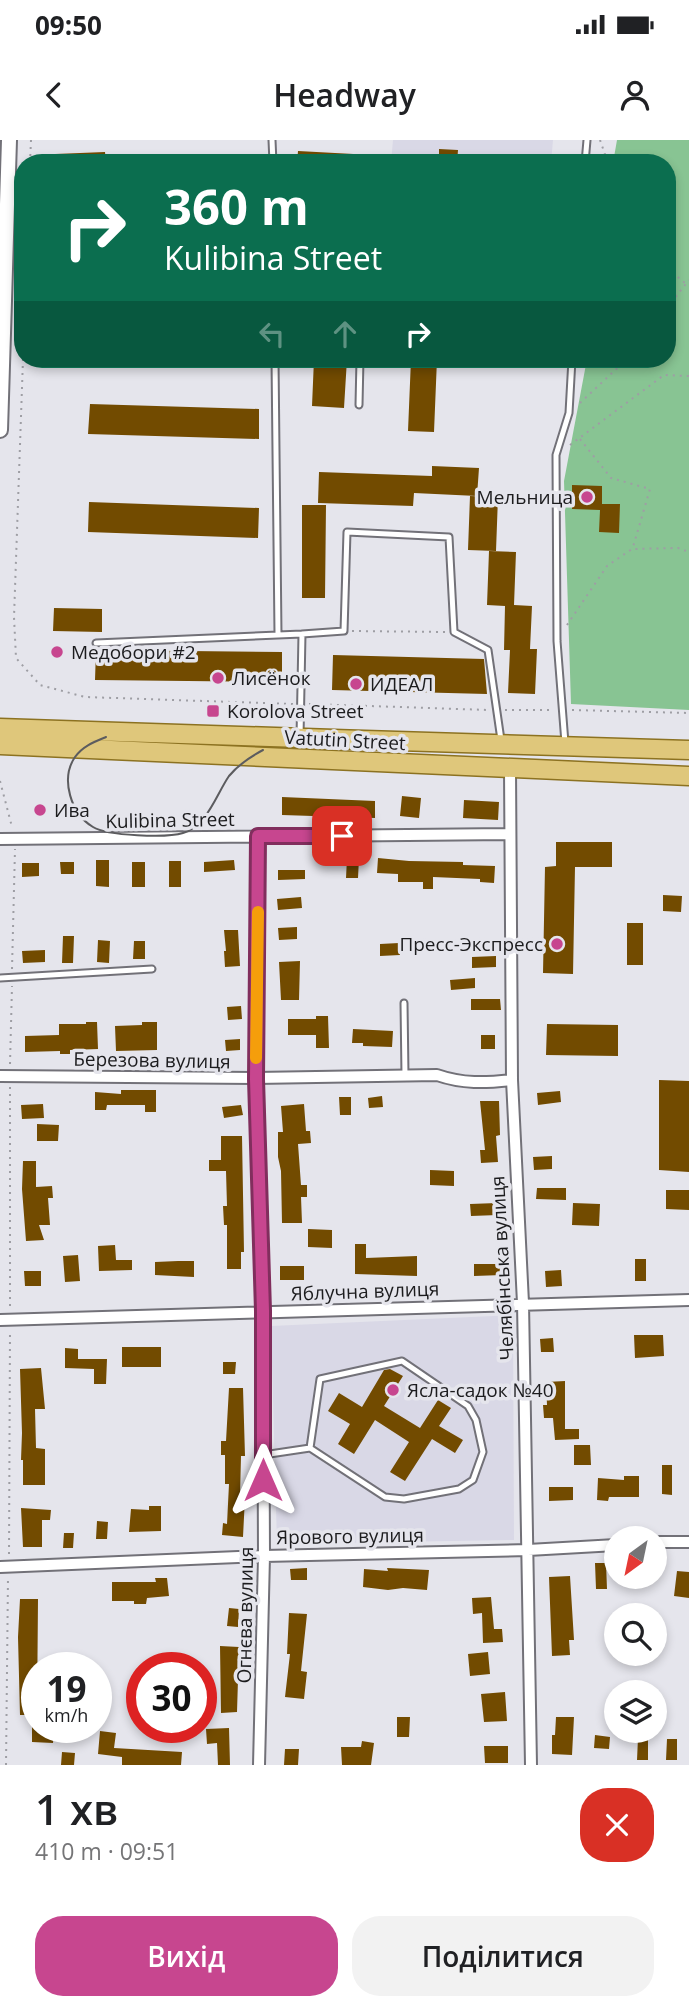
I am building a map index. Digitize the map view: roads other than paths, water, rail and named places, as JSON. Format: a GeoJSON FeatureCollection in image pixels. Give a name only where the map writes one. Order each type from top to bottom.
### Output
{"type":"FeatureCollection","features":[{"type":"Feature","properties":{"kind":"main road","name":"Vatutin Street"},"geometry":{"type":"LineString","coordinates":[[0,728],[299,740],[502,743],[689,750]]}},
{"type":"Feature","properties":{"kind":"main road","name":"Vatutin Street"},"geometry":{"type":"LineString","coordinates":[[0,745],[689,776]]}},
{"type":"Feature","properties":{"kind":"street"},"geometry":{"type":"LineString","coordinates":[[0,430],[9,140]]}},
{"type":"Feature","properties":{"kind":"street","name":"Челябінська вулиця"},"geometry":{"type":"LineString","coordinates":[[510,769],[512,1080],[523,1303],[531,1765]]}},
{"type":"Feature","properties":{"kind":"street","name":"Kulibina Street"},"geometry":{"type":"LineString","coordinates":[[0,839],[509,834]]}},
{"type":"Feature","properties":{"kind":"street","name":"Огнєва вулиця"},"geometry":{"type":"LineString","coordinates":[[258,836],[256,1079],[263,1311],[264,1556],[260,1765]]}},
{"type":"Feature","properties":{"kind":"street","name":"Березова вулиця"},"geometry":{"type":"LineString","coordinates":[[5,1076],[256,1079],[437,1075],[469,1083],[512,1080]]}},
{"type":"Feature","properties":{"kind":"street","name":"Яблучна вулиця"},"geometry":{"type":"LineString","coordinates":[[5,1320],[689,1300]]}},
{"type":"Feature","properties":{"kind":"street"},"geometry":{"type":"LineString","coordinates":[[667,1542],[689,1542]]}},
{"type":"Feature","properties":{"kind":"street","name":"Ярового вулиця"},"geometry":{"type":"LineString","coordinates":[[4,1567],[604,1546]]}},
{"type":"Feature","properties":{"kind":"lane"},"geometry":{"type":"LineString","coordinates":[[275,368],[278,634]]}},
{"type":"Feature","properties":{"kind":"lane"},"geometry":{"type":"LineString","coordinates":[[359,405],[360,368]]}},
{"type":"Feature","properties":{"kind":"lane"},"geometry":{"type":"LineString","coordinates":[[565,746],[557,640],[556,456],[569,413],[572,368]]}},
{"type":"Feature","properties":{"kind":"lane"},"geometry":{"type":"LineString","coordinates":[[96,643],[344,631],[347,532],[449,537],[454,632],[488,650],[502,743]]}},
{"type":"Feature","properties":{"kind":"lane"},"geometry":{"type":"LineString","coordinates":[[299,740],[302,634]]}},
{"type":"Feature","properties":{"kind":"lane"},"geometry":{"type":"LineString","coordinates":[[0,978],[152,969]]}},
{"type":"Feature","properties":{"kind":"lane"},"geometry":{"type":"LineString","coordinates":[[404,1003],[405,1075]]}},
{"type":"Feature","properties":{"kind":"lane"},"geometry":{"type":"LineString","coordinates":[[263,1455],[310,1448],[385,1497],[404,1499],[459,1489],[473,1480],[482,1452],[476,1420],[468,1406],[402,1362],[320,1379],[310,1448]]}},
{"type":"Feature","properties":{"kind":"tram line"},"geometry":{"type":"LineString","coordinates":[[106,737],[78,753],[68,775],[68,785],[74,805],[85,821],[100,830],[123,834],[164,835],[183,833],[191,829],[205,817],[229,776],[263,750]]}},
{"type":"Feature","properties":{"kind":"place","name":"Мельница"},"geometry":{"type":"Point","coordinates":[587,497]}},
{"type":"Feature","properties":{"kind":"place","name":"Медобори #2"},"geometry":{"type":"Point","coordinates":[57,652]}},
{"type":"Feature","properties":{"kind":"place","name":"Лисёнок"},"geometry":{"type":"Point","coordinates":[218,678]}},
{"type":"Feature","properties":{"kind":"place","name":"ИДЕАЛ"},"geometry":{"type":"Point","coordinates":[356,684]}},
{"type":"Feature","properties":{"kind":"place","name":"Korolova Street"},"geometry":{"type":"Point","coordinates":[213,711]}},
{"type":"Feature","properties":{"kind":"place","name":"Ива"},"geometry":{"type":"Point","coordinates":[40,810]}},
{"type":"Feature","properties":{"kind":"place","name":"Пресс-Экспресс"},"geometry":{"type":"Point","coordinates":[557,944]}},
{"type":"Feature","properties":{"kind":"place","name":"Ясла-садок №40"},"geometry":{"type":"Point","coordinates":[393,1390]}}]}
